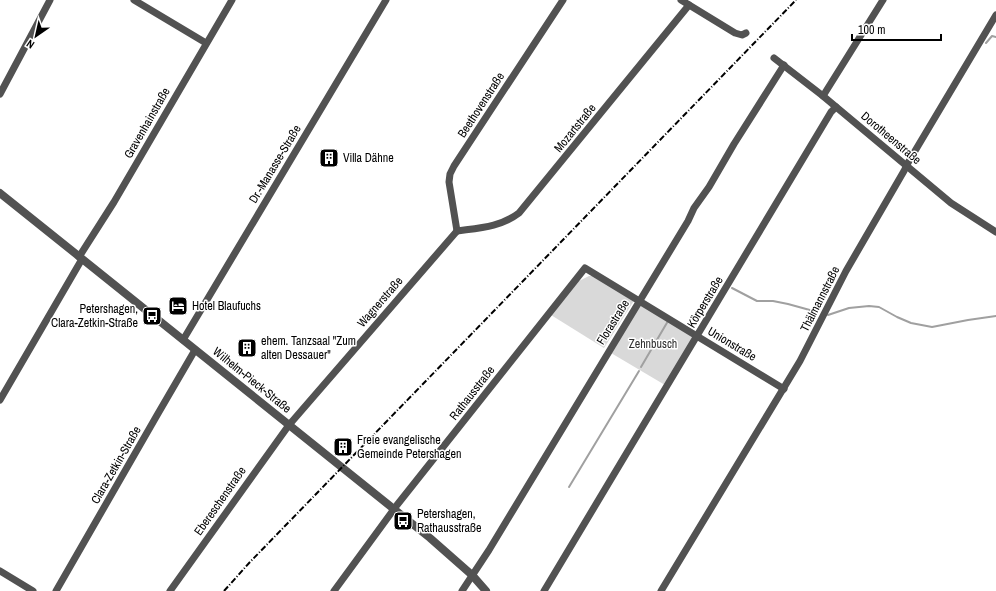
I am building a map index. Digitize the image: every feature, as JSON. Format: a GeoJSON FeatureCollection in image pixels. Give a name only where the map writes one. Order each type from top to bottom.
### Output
{"type":"FeatureCollection","features":[{"type":"Feature","properties":{"kind":"street"},"geometry":{"type":"LineString","coordinates":[[0,94],[50,0]]}},
{"type":"Feature","properties":{"kind":"street"},"geometry":{"type":"LineString","coordinates":[[134,0],[206,43]]}},
{"type":"Feature","properties":{"kind":"street","name":"Gravenhainstraße"},"geometry":{"type":"LineString","coordinates":[[0,400],[80,258],[232,0]]}},
{"type":"Feature","properties":{"kind":"street","name":"Dr.-Manasse-Straße"},"geometry":{"type":"LineString","coordinates":[[183,340],[386,0]]}},
{"type":"Feature","properties":{"kind":"street","name":"Beethovenstraße"},"geometry":{"type":"LineString","coordinates":[[457,231],[450,191],[450,174],[563,0]]}},
{"type":"Feature","properties":{"kind":"street"},"geometry":{"type":"LineString","coordinates":[[681,0],[735,33],[742,35],[746,34]]}},
{"type":"Feature","properties":{"kind":"street"},"geometry":{"type":"LineString","coordinates":[[823,96],[883,0]]}},
{"type":"Feature","properties":{"kind":"street","name":"Mozartstraße"},"geometry":{"type":"LineString","coordinates":[[457,231],[496,225],[519,213],[689,5]]}},
{"type":"Feature","properties":{"kind":"street","name":"Thälmannstraße"},"geometry":{"type":"LineString","coordinates":[[661,591],[784,389],[846,271],[996,15]]}},
{"type":"Feature","properties":{"kind":"street","name":"Dorotheenstraße"},"geometry":{"type":"LineString","coordinates":[[774,58],[823,96],[952,203],[996,232]]}},
{"type":"Feature","properties":{"kind":"street","name":"Florastraße"},"geometry":{"type":"LineString","coordinates":[[462,591],[486,556],[688,221],[694,208],[710,187],[734,144],[784,66]]}},
{"type":"Feature","properties":{"kind":"street","name":"Körperstraße"},"geometry":{"type":"LineString","coordinates":[[544,591],[836,107]]}},
{"type":"Feature","properties":{"kind":"street","name":"Wilhelm-Pieck-Straße"},"geometry":{"type":"LineString","coordinates":[[0,193],[436,543],[472,575],[486,591]]}},
{"type":"Feature","properties":{"kind":"street","name":"Wagnerstraße"},"geometry":{"type":"LineString","coordinates":[[288,424],[457,231]]}},
{"type":"Feature","properties":{"kind":"street","name":"Unionstraße"},"geometry":{"type":"LineString","coordinates":[[585,268],[640,300],[784,389]]}},
{"type":"Feature","properties":{"kind":"street","name":"Rathausstraße"},"geometry":{"type":"LineString","coordinates":[[334,591],[394,509],[585,268]]}},
{"type":"Feature","properties":{"kind":"street","name":"Clara-Zetkin-Straße"},"geometry":{"type":"LineString","coordinates":[[56,591],[196,350]]}},
{"type":"Feature","properties":{"kind":"street","name":"Ebereschenstraße"},"geometry":{"type":"LineString","coordinates":[[170,591],[288,424]]}},
{"type":"Feature","properties":{"kind":"street"},"geometry":{"type":"LineString","coordinates":[[0,571],[33,591]]}},
{"type":"Feature","properties":{"kind":"green space","name":"Zehnbusch"},"geometry":{"type":"Polygon","coordinates":[[[589,276],[599,276],[635,299],[604,348],[551,315],[575,283],[589,276]]]}},
{"type":"Feature","properties":{"kind":"green space","name":"Zehnbusch"},"geometry":{"type":"Polygon","coordinates":[[[640,303],[695,335],[665,385],[611,353],[640,303]]]}},
{"type":"Feature","properties":{"kind":"waterway"},"geometry":{"type":"LineString","coordinates":[[986,43],[992,36],[996,37]]}},
{"type":"Feature","properties":{"kind":"waterway"},"geometry":{"type":"LineString","coordinates":[[732,288],[757,301],[773,301],[817,312]]}},
{"type":"Feature","properties":{"kind":"waterway"},"geometry":{"type":"LineString","coordinates":[[828,315],[849,308],[869,306],[879,307],[911,323],[932,327],[996,316]]}},
{"type":"Feature","properties":{"kind":"waterway"},"geometry":{"type":"LineString","coordinates":[[641,367],[668,321]]}},
{"type":"Feature","properties":{"kind":"waterway"},"geometry":{"type":"LineString","coordinates":[[569,487],[639,371]]}},
{"type":"Feature","properties":{"kind":"railway"},"geometry":{"type":"LineString","coordinates":[[224,591],[250,562],[796,0]]}},
{"type":"Feature","properties":{"kind":"place","name":"Villa Dähne"},"geometry":{"type":"Point","coordinates":[329,158]}},
{"type":"Feature","properties":{"kind":"place","name":"Hotel Blaufuchs"},"geometry":{"type":"Point","coordinates":[178,306]}},
{"type":"Feature","properties":{"kind":"place","name":"Petershagen, Clara-Zetkin-Straße"},"geometry":{"type":"Point","coordinates":[152,316]}},
{"type":"Feature","properties":{"kind":"place","name":"ehem. Tanzsaal \"Zum alten Dessauer\""},"geometry":{"type":"Point","coordinates":[247,348]}},
{"type":"Feature","properties":{"kind":"place","name":"Freie evangelische Gemeinde Petershagen"},"geometry":{"type":"Point","coordinates":[343,447]}},
{"type":"Feature","properties":{"kind":"place","name":"Petershagen, Rathausstraße"},"geometry":{"type":"Point","coordinates":[403,521]}}]}
